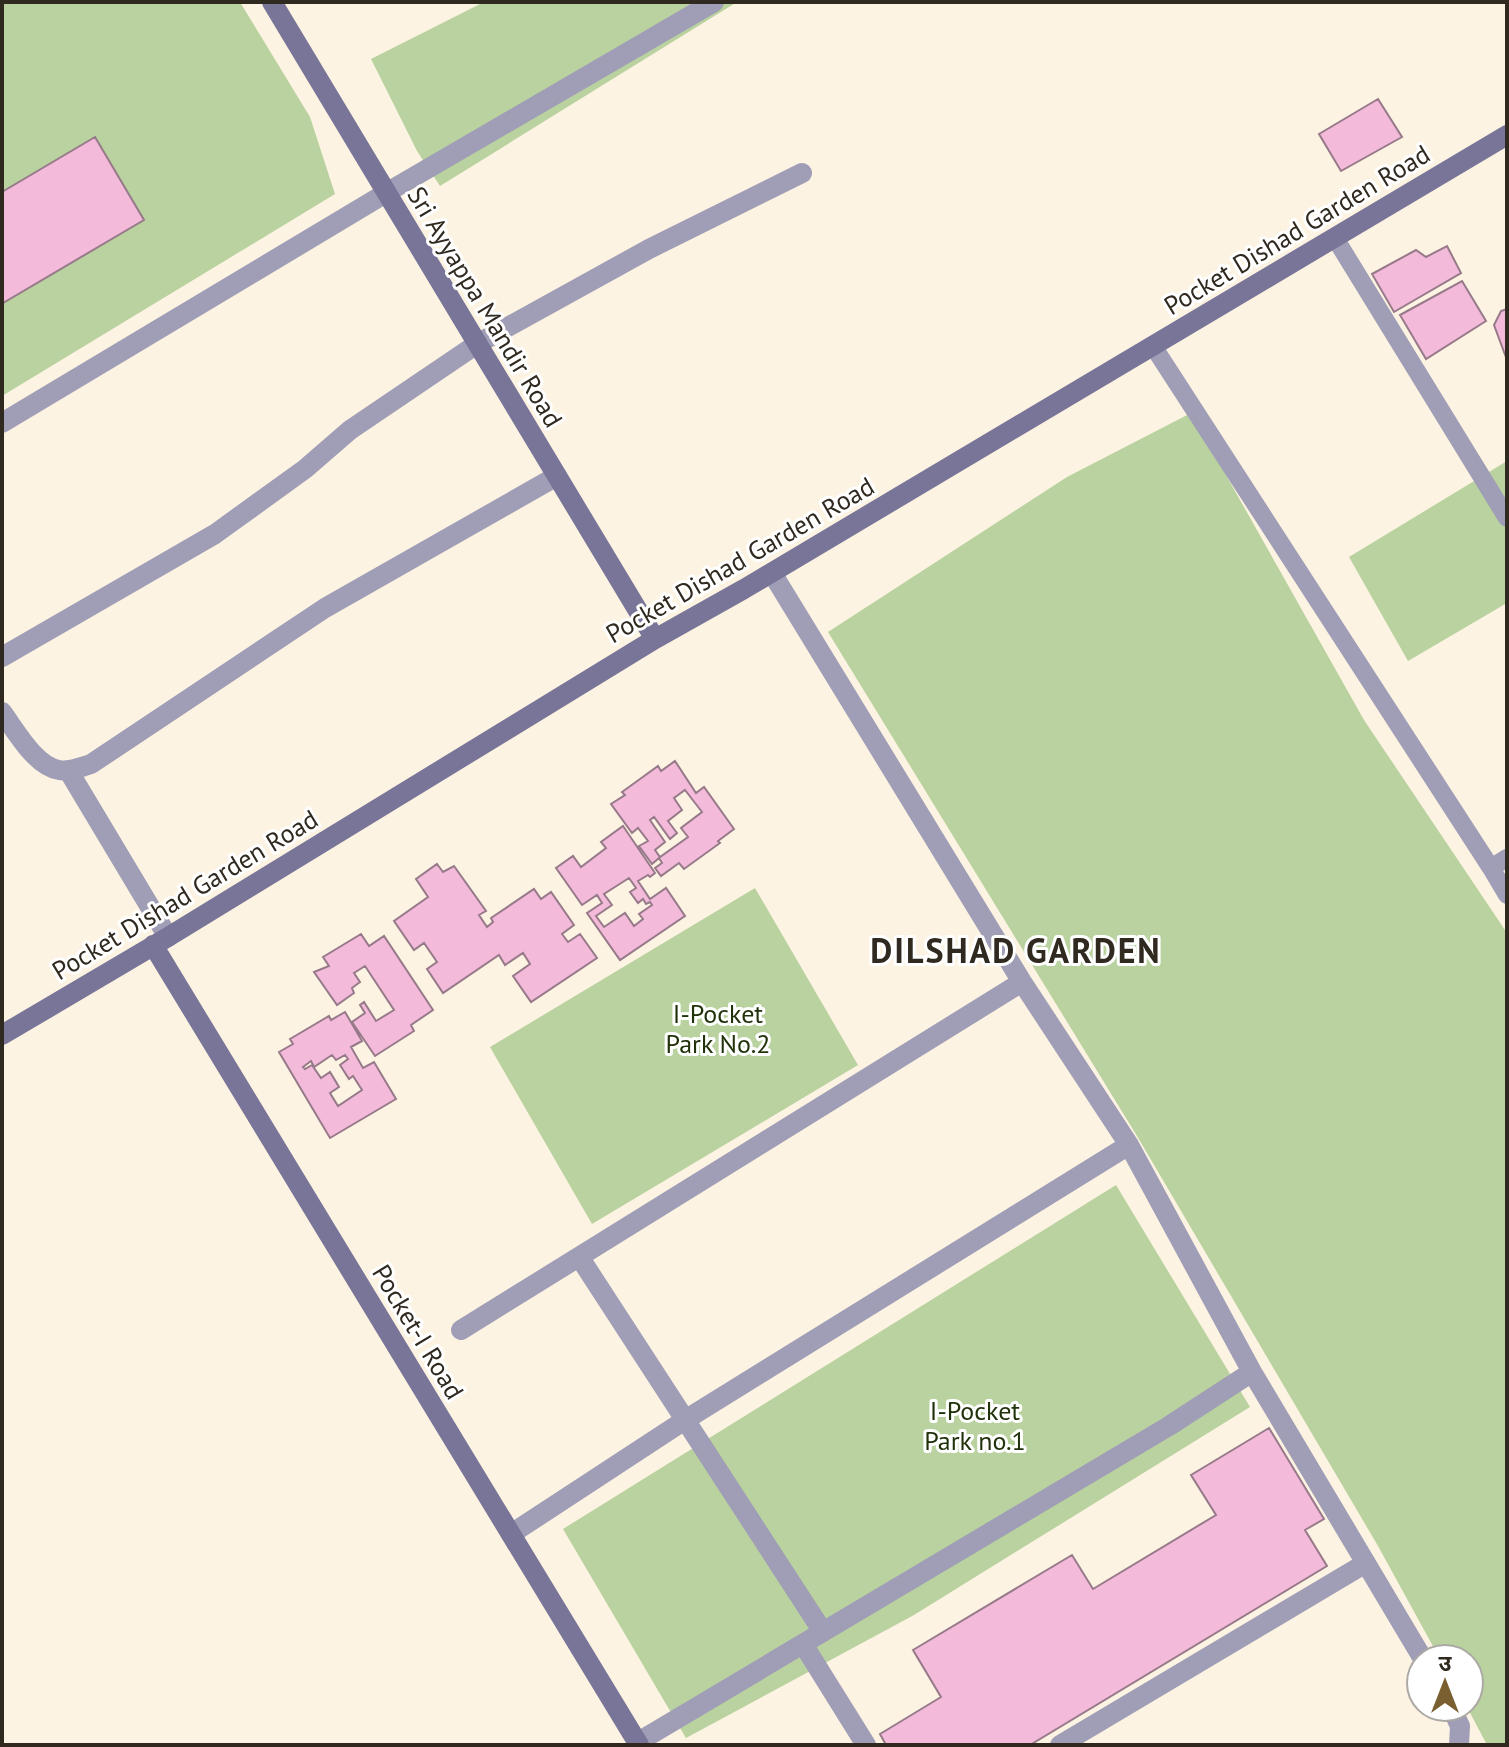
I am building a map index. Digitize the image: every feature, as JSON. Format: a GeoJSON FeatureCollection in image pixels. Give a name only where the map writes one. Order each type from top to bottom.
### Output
{"type":"FeatureCollection","features":[{"type":"Feature","properties":{"kind":"street","name":"Sri Ayyappa Mandir Road"},"geometry":{"type":"LineString","coordinates":[[272,2],[655,639]]}},
{"type":"Feature","properties":{"kind":"street"},"geometry":{"type":"LineString","coordinates":[[2,423],[386,193],[714,2]]}},
{"type":"Feature","properties":{"kind":"street","name":"Pocket Dishad Garden Road"},"geometry":{"type":"LineString","coordinates":[[2,1035],[655,639],[772,573],[1507,135]]}},
{"type":"Feature","properties":{"kind":"street"},"geometry":{"type":"LineString","coordinates":[[2,657],[215,534],[305,469],[350,430],[477,344],[649,249],[802,173]]}},
{"type":"Feature","properties":{"kind":"street"},"geometry":{"type":"LineString","coordinates":[[2,712],[44,765],[68,770],[91,764],[325,608],[557,476]]}},
{"type":"Feature","properties":{"kind":"street"},"geometry":{"type":"LineString","coordinates":[[772,573],[1022,982],[1129,1145],[1252,1372],[1414,1643]]}},
{"type":"Feature","properties":{"kind":"street"},"geometry":{"type":"LineString","coordinates":[[68,770],[161,941]]}},
{"type":"Feature","properties":{"kind":"street","name":"Pocket-I Road"},"geometry":{"type":"LineString","coordinates":[[161,941],[638,1744]]}},
{"type":"Feature","properties":{"kind":"street"},"geometry":{"type":"LineString","coordinates":[[461,1330],[1022,982]]}},
{"type":"Feature","properties":{"kind":"street"},"geometry":{"type":"LineString","coordinates":[[511,1534],[685,1420],[1129,1145]]}},
{"type":"Feature","properties":{"kind":"street"},"geometry":{"type":"LineString","coordinates":[[580,1258],[823,1632]]}},
{"type":"Feature","properties":{"kind":"street"},"geometry":{"type":"LineString","coordinates":[[638,1744],[1169,1426],[1252,1372]]}},
{"type":"Feature","properties":{"kind":"street"},"geometry":{"type":"LineString","coordinates":[[1060,1745],[1366,1563]]}},
{"type":"Feature","properties":{"kind":"street"},"geometry":{"type":"LineString","coordinates":[[803,1644],[866,1745]]}},
{"type":"Feature","properties":{"kind":"street"},"geometry":{"type":"LineString","coordinates":[[1459,1723],[1459,1745]]}},
{"type":"Feature","properties":{"kind":"lane"},"geometry":{"type":"LineString","coordinates":[[1335,238],[1507,518]]}},
{"type":"Feature","properties":{"kind":"lane"},"geometry":{"type":"LineString","coordinates":[[1153,346],[1499,863],[1507,895]]}},
{"type":"Feature","properties":{"kind":"green space"},"geometry":{"type":"Polygon","coordinates":[[[2,2],[240,2],[310,117],[335,194],[2,396],[2,2]]]}},
{"type":"Feature","properties":{"kind":"green space"},"geometry":{"type":"Polygon","coordinates":[[[484,2],[737,2],[440,186],[417,151],[371,59],[484,2]]]}},
{"type":"Feature","properties":{"kind":"green space"},"geometry":{"type":"Polygon","coordinates":[[[1191,413],[1364,720],[1507,933],[1507,1745],[1487,1745],[1475,1723],[1485,1723],[1485,1643],[1431,1643],[1378,1546],[1137,1136],[828,632],[1067,477],[1191,413]]]}},
{"type":"Feature","properties":{"kind":"green space"},"geometry":{"type":"Polygon","coordinates":[[[1507,461],[1507,603],[1408,661],[1349,557],[1507,461]]]}},
{"type":"Feature","properties":{"kind":"green space","name":"I-Pocket Park No.2"},"geometry":{"type":"Polygon","coordinates":[[[755,888],[858,1065],[592,1224],[490,1047],[755,888]]]}},
{"type":"Feature","properties":{"kind":"green space","name":"I-Pocket Park no.1"},"geometry":{"type":"Polygon","coordinates":[[[1116,1185],[1250,1407],[914,1615],[686,1738],[563,1529],[1116,1185]]]}},
{"type":"Feature","properties":{"kind":"building"},"geometry":{"type":"Polygon","coordinates":[[[1378,99],[1402,137],[1341,171],[1319,134],[1378,99]]]}},
{"type":"Feature","properties":{"kind":"building"},"geometry":{"type":"Polygon","coordinates":[[[95,137],[144,220],[3,303],[2,192],[95,137]]]}},
{"type":"Feature","properties":{"kind":"building"},"geometry":{"type":"Polygon","coordinates":[[[1447,246],[1461,273],[1394,312],[1372,274],[1416,250],[1426,257],[1447,246]]]}},
{"type":"Feature","properties":{"kind":"building"},"geometry":{"type":"Polygon","coordinates":[[[1462,281],[1486,321],[1426,359],[1400,315],[1462,281]]]}},
{"type":"Feature","properties":{"kind":"building"},"geometry":{"type":"Polygon","coordinates":[[[1507,309],[1507,360],[1494,325],[1501,311],[1507,309]]]}},
{"type":"Feature","properties":{"kind":"building"},"geometry":{"type":"Polygon","coordinates":[[[675,761],[696,793],[704,787],[734,829],[684,869],[679,863],[661,876],[655,868],[662,863],[659,858],[652,864],[639,846],[648,841],[638,828],[632,833],[611,804],[625,795],[622,792],[658,766],[661,771],[675,761]],[[685,790],[674,798],[682,810],[668,821],[677,833],[670,839],[654,817],[650,820],[665,842],[655,850],[660,857],[688,837],[681,828],[702,812],[685,790]]]}},
{"type":"Feature","properties":{"kind":"building"},"geometry":{"type":"Polygon","coordinates":[[[623,826],[655,873],[638,881],[650,899],[666,888],[685,916],[620,960],[587,913],[602,903],[597,895],[582,905],[556,868],[573,856],[581,867],[606,848],[601,842],[623,826]],[[629,878],[604,894],[612,905],[596,916],[604,927],[625,913],[634,926],[643,919],[639,914],[652,905],[650,902],[646,904],[643,899],[638,903],[630,892],[636,888],[629,878]]]}},
{"type":"Feature","properties":{"kind":"building"},"geometry":{"type":"Polygon","coordinates":[[[437,864],[443,872],[454,866],[486,911],[479,915],[487,927],[493,922],[491,918],[534,889],[541,899],[551,892],[574,925],[562,934],[568,942],[580,934],[597,958],[531,1002],[513,976],[530,964],[523,953],[505,965],[499,955],[443,993],[427,969],[437,962],[424,943],[414,950],[394,921],[428,897],[416,879],[437,864]]]}},
{"type":"Feature","properties":{"kind":"building"},"geometry":{"type":"Polygon","coordinates":[[[361,934],[369,946],[384,936],[433,1010],[411,1025],[414,1031],[375,1056],[352,1022],[365,1013],[360,1005],[364,1002],[376,1021],[394,1010],[365,966],[354,973],[360,982],[352,988],[354,993],[337,1005],[314,972],[329,966],[323,957],[361,934]]]}},
{"type":"Feature","properties":{"kind":"building"},"geometry":{"type":"Polygon","coordinates":[[[345,1012],[362,1041],[351,1047],[363,1068],[374,1062],[396,1099],[330,1138],[279,1052],[293,1044],[290,1039],[329,1016],[331,1020],[345,1012]],[[332,1055],[314,1067],[311,1061],[303,1067],[312,1065],[321,1078],[330,1072],[339,1087],[330,1093],[338,1106],[362,1090],[353,1076],[349,1079],[340,1065],[348,1059],[345,1055],[336,1060],[332,1055]]]}},
{"type":"Feature","properties":{"kind":"building"},"geometry":{"type":"Polygon","coordinates":[[[1269,1428],[1324,1519],[1305,1530],[1327,1566],[1030,1745],[886,1745],[880,1734],[941,1697],[913,1650],[1072,1555],[1093,1589],[1216,1515],[1191,1475],[1269,1428]]]}},
{"type":"Feature","properties":{"kind":"district","name":"DILSHAD GARDEN"},"geometry":{"type":"Point","coordinates":[1016,951]}}]}
